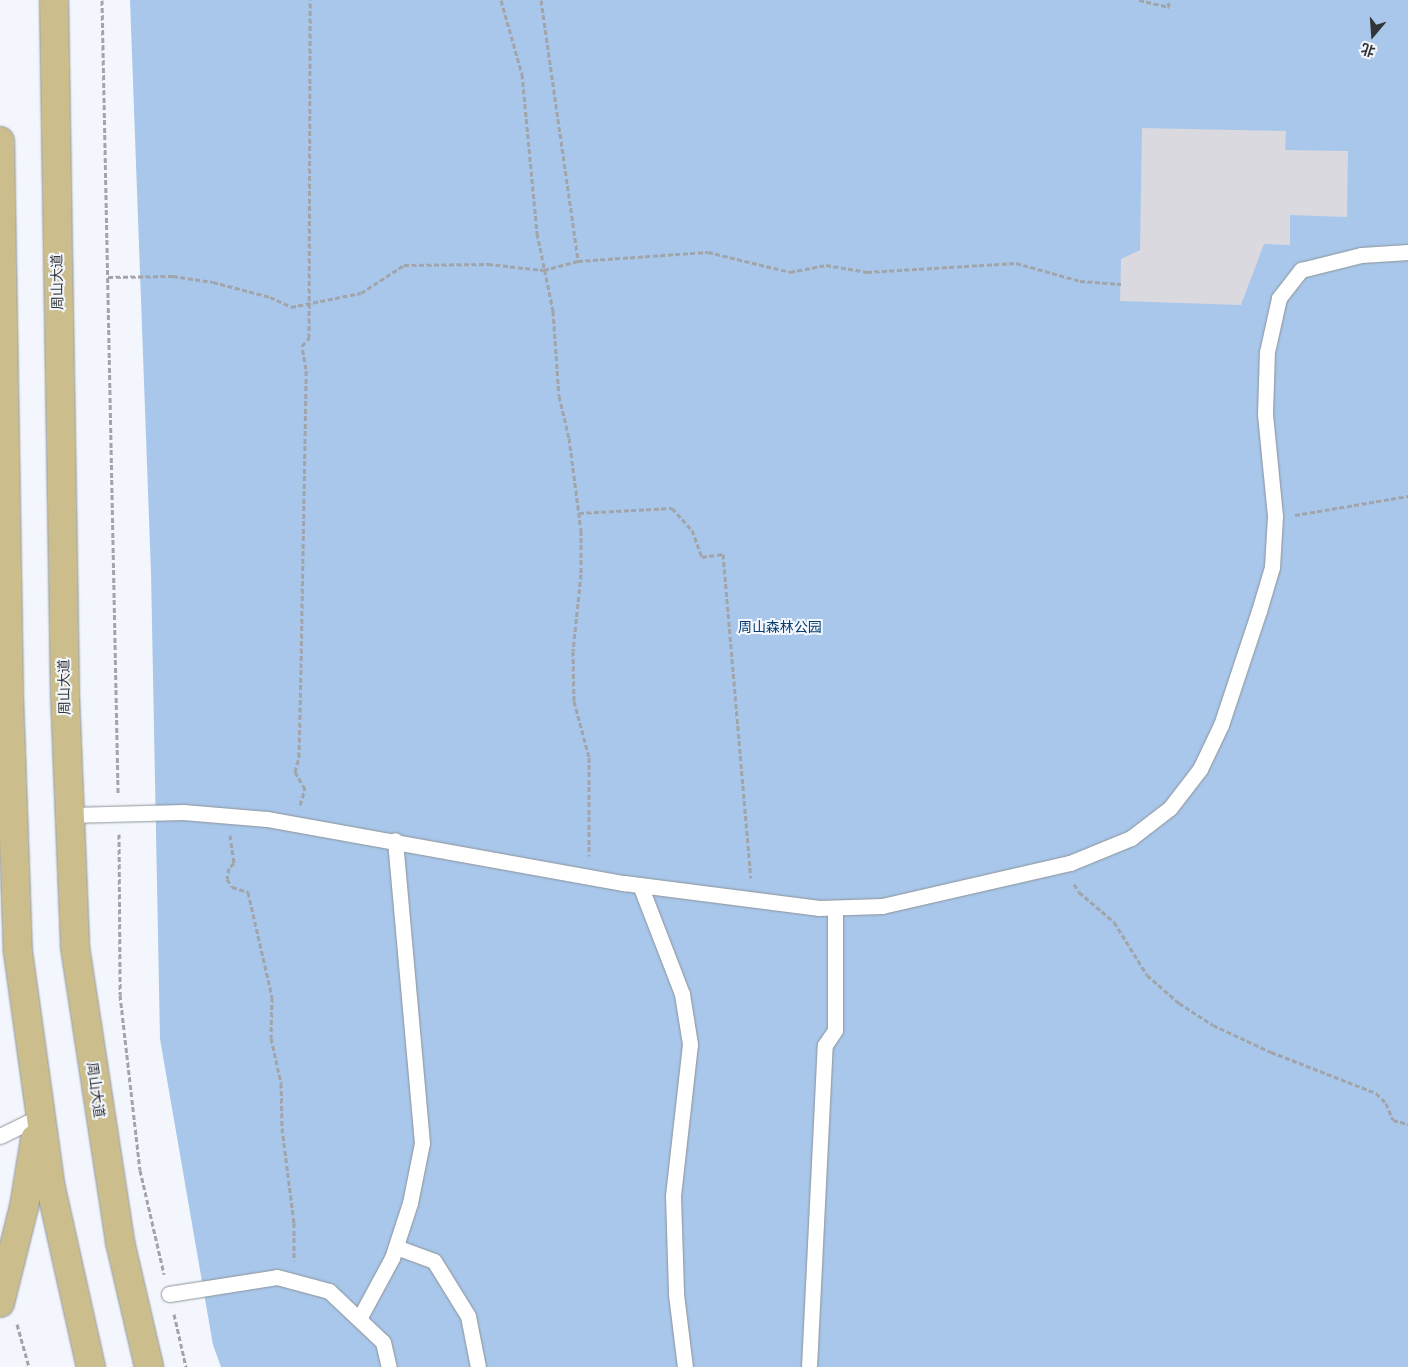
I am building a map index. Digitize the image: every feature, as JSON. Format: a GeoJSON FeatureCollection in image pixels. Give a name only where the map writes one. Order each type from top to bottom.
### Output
{"type":"FeatureCollection","features":[{"type":"Feature","properties":{"kind":"main road","name":"周山大道"},"geometry":{"type":"LineString","coordinates":[[54,0],[70,815],[75,947],[100,1125],[120,1242],[149,1367]]}},
{"type":"Feature","properties":{"kind":"main road"},"geometry":{"type":"LineString","coordinates":[[0,141],[2,430],[18,952],[39,1118],[64,1253],[91,1367]]}},
{"type":"Feature","properties":{"kind":"main road"},"geometry":{"type":"LineString","coordinates":[[1,1298],[24,1207],[39,1118]]}},
{"type":"Feature","properties":{"kind":"lane"},"geometry":{"type":"LineString","coordinates":[[70,815],[184,812],[296,824],[395,840],[640,885],[753,901],[835,908],[882,906],[1068,863],[1131,838],[1170,808],[1200,769],[1222,725],[1272,567],[1275,514],[1266,405],[1267,352],[1279,298],[1301,270],[1361,255],[1408,252]]}},
{"type":"Feature","properties":{"kind":"lane"},"geometry":{"type":"LineString","coordinates":[[359,1319],[396,1247],[410,1202],[422,1143],[395,840]]}},
{"type":"Feature","properties":{"kind":"lane"},"geometry":{"type":"LineString","coordinates":[[640,885],[682,994],[690,1044],[673,1196],[676,1294],[685,1367]]}},
{"type":"Feature","properties":{"kind":"lane"},"geometry":{"type":"LineString","coordinates":[[809,1367],[826,1045],[835,1030],[835,908]]}},
{"type":"Feature","properties":{"kind":"lane"},"geometry":{"type":"LineString","coordinates":[[0,1136],[39,1118]]}},
{"type":"Feature","properties":{"kind":"lane"},"geometry":{"type":"LineString","coordinates":[[396,1247],[434,1261],[468,1316],[478,1367]]}},
{"type":"Feature","properties":{"kind":"lane"},"geometry":{"type":"LineString","coordinates":[[169,1294],[277,1277],[330,1291],[383,1342],[389,1367]]}},
{"type":"Feature","properties":{"kind":"path"},"geometry":{"type":"LineString","coordinates":[[102,0],[120,995],[140,1170],[186,1367]]}},
{"type":"Feature","properties":{"kind":"path"},"geometry":{"type":"LineString","coordinates":[[296,824],[304,789],[295,772],[299,757],[306,369],[302,346],[309,338],[307,303],[310,0]]}},
{"type":"Feature","properties":{"kind":"path"},"geometry":{"type":"LineString","coordinates":[[501,0],[522,74],[537,233],[553,311],[559,396],[579,513],[581,574],[573,651],[574,701],[589,757],[589,876]]}},
{"type":"Feature","properties":{"kind":"path"},"geometry":{"type":"LineString","coordinates":[[541,0],[578,261]]}},
{"type":"Feature","properties":{"kind":"path"},"geometry":{"type":"LineString","coordinates":[[1139,0],[1169,6],[1168,0]]}},
{"type":"Feature","properties":{"kind":"path"},"geometry":{"type":"LineString","coordinates":[[108,277],[173,276],[243,288],[291,308],[360,293],[404,265],[488,264],[544,270],[578,261],[708,252],[790,272],[826,265],[867,272],[1016,264],[1080,281],[1121,284]]}},
{"type":"Feature","properties":{"kind":"path"},"geometry":{"type":"LineString","coordinates":[[1275,514],[1309,514],[1408,496]]}},
{"type":"Feature","properties":{"kind":"path"},"geometry":{"type":"LineString","coordinates":[[579,513],[672,508],[692,530],[702,556],[723,554],[753,901]]}},
{"type":"Feature","properties":{"kind":"path"},"geometry":{"type":"LineString","coordinates":[[229,816],[234,863],[229,868],[227,879],[232,887],[248,892],[272,997],[271,1038],[281,1083],[282,1128],[294,1223],[293,1281]]}},
{"type":"Feature","properties":{"kind":"path"},"geometry":{"type":"LineString","coordinates":[[1068,863],[1079,892],[1114,922],[1147,975],[1160,989],[1221,1029],[1271,1052],[1376,1093],[1386,1103],[1393,1120],[1408,1124]]}},
{"type":"Feature","properties":{"kind":"path"},"geometry":{"type":"LineString","coordinates":[[1,1298],[16,1317],[29,1367]]}},
{"type":"Feature","properties":{"kind":"green space","name":"周山森林公园"},"geometry":{"type":"Polygon","coordinates":[[[130,0],[1408,0],[1408,1367],[221,1367],[213,1345],[160,1039],[151,573],[130,0]]]}},
{"type":"Feature","properties":{"kind":"building"},"geometry":{"type":"Polygon","coordinates":[[[1142,128],[1286,131],[1285,150],[1348,151],[1347,217],[1290,215],[1290,245],[1264,244],[1241,305],[1120,301],[1121,259],[1140,250],[1142,128]]]}}]}
